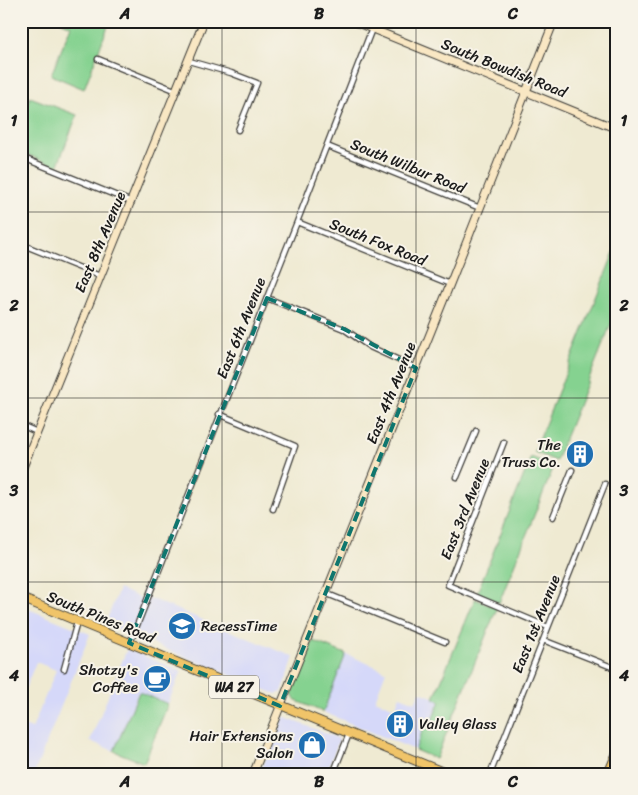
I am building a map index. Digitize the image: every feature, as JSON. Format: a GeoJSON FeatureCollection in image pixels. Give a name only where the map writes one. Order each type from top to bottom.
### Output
{"type":"FeatureCollection","features":[{"type":"Feature","properties":{"kind":"main road","name":"South Pines Road"},"geometry":{"type":"LineString","coordinates":[[21,598],[448,774]]}},
{"type":"Feature","properties":{"kind":"main road"},"geometry":{"type":"LineString","coordinates":[[608,774],[617,753]]}},
{"type":"Feature","properties":{"kind":"street","name":"East 8th Avenue"},"geometry":{"type":"LineString","coordinates":[[21,472],[204,21]]}},
{"type":"Feature","properties":{"kind":"street","name":"South Bowdish Road"},"geometry":{"type":"LineString","coordinates":[[353,21],[617,129]]}},
{"type":"Feature","properties":{"kind":"street","name":"East 6th Avenue"},"geometry":{"type":"LineString","coordinates":[[130,643],[298,222],[375,21]]}},
{"type":"Feature","properties":{"kind":"street","name":"East 4th Avenue"},"geometry":{"type":"LineString","coordinates":[[252,774],[554,21]]}},
{"type":"Feature","properties":{"kind":"street"},"geometry":{"type":"LineString","coordinates":[[98,59],[177,91]]}},
{"type":"Feature","properties":{"kind":"street"},"geometry":{"type":"LineString","coordinates":[[189,61],[231,73],[257,83],[238,130]]}},
{"type":"Feature","properties":{"kind":"street","name":"South Wilbur Road"},"geometry":{"type":"LineString","coordinates":[[327,146],[480,208]]}},
{"type":"Feature","properties":{"kind":"street"},"geometry":{"type":"LineString","coordinates":[[21,157],[132,202]]}},
{"type":"Feature","properties":{"kind":"street","name":"South Fox Road"},"geometry":{"type":"LineString","coordinates":[[298,222],[450,284]]}},
{"type":"Feature","properties":{"kind":"street"},"geometry":{"type":"LineString","coordinates":[[21,244],[100,276]]}},
{"type":"Feature","properties":{"kind":"street"},"geometry":{"type":"LineString","coordinates":[[267,298],[344,329],[370,347],[416,368]]}},
{"type":"Feature","properties":{"kind":"street"},"geometry":{"type":"LineString","coordinates":[[220,414],[295,446],[273,509]]}},
{"type":"Feature","properties":{"kind":"street"},"geometry":{"type":"LineString","coordinates":[[21,425],[38,432]]}},
{"type":"Feature","properties":{"kind":"street"},"geometry":{"type":"LineString","coordinates":[[457,477],[476,431]]}},
{"type":"Feature","properties":{"kind":"street","name":"East 3rd Avenue"},"geometry":{"type":"LineString","coordinates":[[504,442],[448,585],[548,627]]}},
{"type":"Feature","properties":{"kind":"street"},"geometry":{"type":"LineString","coordinates":[[553,517],[572,470]]}},
{"type":"Feature","properties":{"kind":"street","name":"East 1st Avenue"},"geometry":{"type":"LineString","coordinates":[[490,774],[605,484]]}},
{"type":"Feature","properties":{"kind":"street"},"geometry":{"type":"LineString","coordinates":[[325,594],[444,642]]}},
{"type":"Feature","properties":{"kind":"street"},"geometry":{"type":"LineString","coordinates":[[64,669],[77,622]]}},
{"type":"Feature","properties":{"kind":"street"},"geometry":{"type":"LineString","coordinates":[[543,640],[617,669]]}},
{"type":"Feature","properties":{"kind":"street"},"geometry":{"type":"LineString","coordinates":[[333,774],[349,734]]}},
{"type":"Feature","properties":{"kind":"highlighted area"},"geometry":{"type":"Polygon","coordinates":[[[267,298],[344,329],[416,368],[280,706],[129,643],[267,298]]]}},
{"type":"Feature","properties":{"kind":"shaded area"},"geometry":{"type":"Polygon","coordinates":[[[119,589],[143,599],[144,596],[294,657],[282,692],[276,694],[105,624],[119,589]]]}},
{"type":"Feature","properties":{"kind":"shaded area"},"geometry":{"type":"Polygon","coordinates":[[[21,606],[90,634],[34,774],[21,774],[21,725],[32,729],[56,670],[36,662],[21,699],[21,606]]]}},
{"type":"Feature","properties":{"kind":"shaded area"},"geometry":{"type":"Polygon","coordinates":[[[127,649],[181,671],[168,704],[138,692],[114,751],[90,741],[127,649]]]}},
{"type":"Feature","properties":{"kind":"shaded area"},"geometry":{"type":"Polygon","coordinates":[[[346,654],[386,671],[375,700],[395,708],[400,696],[415,702],[420,692],[440,700],[429,726],[425,724],[415,750],[323,712],[346,654]]]}},
{"type":"Feature","properties":{"kind":"shaded area"},"geometry":{"type":"Polygon","coordinates":[[[284,717],[338,738],[339,740],[326,774],[277,774],[262,768],[284,717]]]}},
{"type":"Feature","properties":{"kind":"green space"},"geometry":{"type":"Polygon","coordinates":[[[60,21],[110,21],[84,89],[51,75],[71,26],[60,21]]]}},
{"type":"Feature","properties":{"kind":"green space"},"geometry":{"type":"Polygon","coordinates":[[[30,97],[77,115],[57,167],[21,152],[21,120],[30,97]]]}},
{"type":"Feature","properties":{"kind":"green space"},"geometry":{"type":"Polygon","coordinates":[[[617,245],[617,309],[556,461],[534,452],[617,245]]]}},
{"type":"Feature","properties":{"kind":"green space"},"geometry":{"type":"Polygon","coordinates":[[[531,457],[554,466],[499,603],[477,593],[531,457]]]}},
{"type":"Feature","properties":{"kind":"green space"},"geometry":{"type":"Polygon","coordinates":[[[475,599],[497,608],[436,759],[415,750],[425,724],[430,725],[440,701],[434,698],[475,599]]]}},
{"type":"Feature","properties":{"kind":"green space"},"geometry":{"type":"Polygon","coordinates":[[[313,641],[346,654],[323,712],[294,700],[291,694],[313,641]]]}},
{"type":"Feature","properties":{"kind":"green space"},"geometry":{"type":"Polygon","coordinates":[[[139,692],[168,704],[144,763],[114,751],[139,692]]]}},
{"type":"Feature","properties":{"kind":"place","name":"The Truss Co."},"geometry":{"type":"Point","coordinates":[580,454]}},
{"type":"Feature","properties":{"kind":"place","name":"RecessTime"},"geometry":{"type":"Point","coordinates":[182,626]}},
{"type":"Feature","properties":{"kind":"place","name":"Shotzy's Coffee"},"geometry":{"type":"Point","coordinates":[157,679]}},
{"type":"Feature","properties":{"kind":"place","name":"Valley Glass"},"geometry":{"type":"Point","coordinates":[400,724]}},
{"type":"Feature","properties":{"kind":"place","name":"Hair Extensions Salon"},"geometry":{"type":"Point","coordinates":[312,745]}}]}
